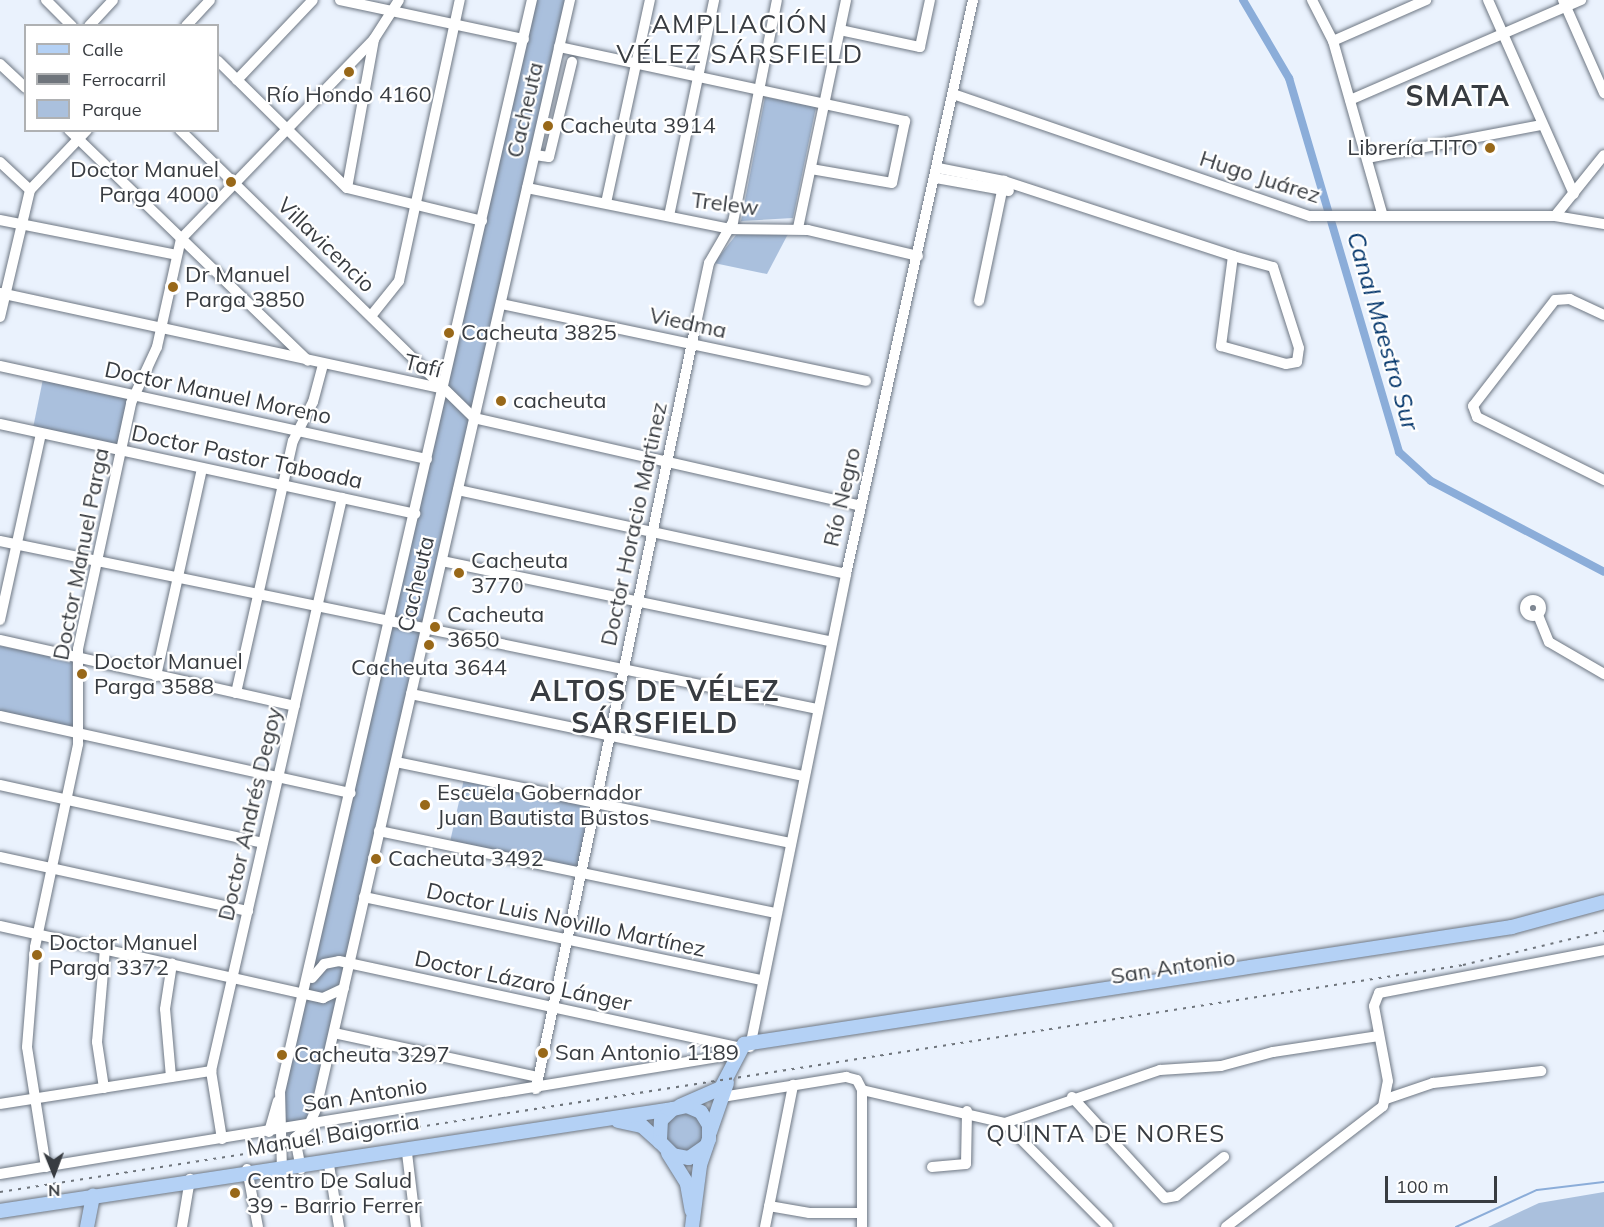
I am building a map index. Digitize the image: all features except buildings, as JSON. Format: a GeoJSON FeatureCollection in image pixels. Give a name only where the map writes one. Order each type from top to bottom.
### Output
{"type":"FeatureCollection","features":[{"type":"Feature","properties":{"kind":"main road","name":"San Antonio"},"geometry":{"type":"LineString","coordinates":[[739,1057],[1512,927],[1604,902]]}},
{"type":"Feature","properties":{"kind":"main road","name":"San Antonio"},"geometry":{"type":"LineString","coordinates":[[739,1057],[1531,931],[1604,910]]}},
{"type":"Feature","properties":{"kind":"main road","name":"Río Negro"},"geometry":{"type":"LineString","coordinates":[[692,1224],[708,1139],[739,1057]]}},
{"type":"Feature","properties":{"kind":"main road"},"geometry":{"type":"LineString","coordinates":[[676,1107],[701,1112],[708,1139],[689,1158],[664,1148],[661,1120],[676,1107],[716,1091],[739,1057]]}},
{"type":"Feature","properties":{"kind":"main road","name":"Manuel Baigorria"},"geometry":{"type":"LineString","coordinates":[[0,1217],[248,1173],[676,1107]]}},
{"type":"Feature","properties":{"kind":"main road","name":"Manuel Baigorria"},"geometry":{"type":"LineString","coordinates":[[300,1165],[329,1165],[614,1121],[642,1126],[664,1148]]}},
{"type":"Feature","properties":{"kind":"main road","name":"Río Negro"},"geometry":{"type":"LineString","coordinates":[[664,1148],[687,1184],[692,1224]]}},
{"type":"Feature","properties":{"kind":"main road"},"geometry":{"type":"LineString","coordinates":[[87,1227],[93,1199]]}},
{"type":"Feature","properties":{"kind":"main road","name":"Manuel Baigorria"},"geometry":{"type":"LineString","coordinates":[[0,1211],[93,1199]]}},
{"type":"Feature","properties":{"kind":"street"},"geometry":{"type":"LineString","coordinates":[[46,0],[70,24]]}},
{"type":"Feature","properties":{"kind":"street"},"geometry":{"type":"LineString","coordinates":[[91,24],[112,0]]}},
{"type":"Feature","properties":{"kind":"street"},"geometry":{"type":"LineString","coordinates":[[188,24],[210,0]]}},
{"type":"Feature","properties":{"kind":"street"},"geometry":{"type":"LineString","coordinates":[[237,80],[313,0]]}},
{"type":"Feature","properties":{"kind":"street"},"geometry":{"type":"LineString","coordinates":[[340,0],[524,39]]}},
{"type":"Feature","properties":{"kind":"street"},"geometry":{"type":"LineString","coordinates":[[181,239],[374,39],[395,12],[399,0]]}},
{"type":"Feature","properties":{"kind":"street"},"geometry":{"type":"LineString","coordinates":[[370,316],[399,281],[460,0]]}},
{"type":"Feature","properties":{"kind":"street","name":"Cacheuta"},"geometry":{"type":"LineString","coordinates":[[282,1168],[283,1129],[280,1092],[307,989],[532,0]]}},
{"type":"Feature","properties":{"kind":"street","name":"Cacheuta"},"geometry":{"type":"LineString","coordinates":[[300,1165],[295,1138],[309,1125],[334,1034],[570,0]]}},
{"type":"Feature","properties":{"kind":"street"},"geometry":{"type":"LineString","coordinates":[[606,203],[650,0]]}},
{"type":"Feature","properties":{"kind":"street"},"geometry":{"type":"LineString","coordinates":[[669,216],[714,0]]}},
{"type":"Feature","properties":{"kind":"street"},"geometry":{"type":"LineString","coordinates":[[730,229],[777,0]]}},
{"type":"Feature","properties":{"kind":"street"},"geometry":{"type":"LineString","coordinates":[[798,228],[846,0]]}},
{"type":"Feature","properties":{"kind":"street"},"geometry":{"type":"LineString","coordinates":[[840,30],[920,47],[930,0]]}},
{"type":"Feature","properties":{"kind":"street","name":"Río Negro"},"geometry":{"type":"LineString","coordinates":[[739,1057],[755,1004],[846,574],[937,173],[973,0]]}},
{"type":"Feature","properties":{"kind":"street"},"geometry":{"type":"LineString","coordinates":[[1312,0],[1333,41],[1383,216]]}},
{"type":"Feature","properties":{"kind":"street"},"geometry":{"type":"LineString","coordinates":[[1333,41],[1426,0]]}},
{"type":"Feature","properties":{"kind":"street"},"geometry":{"type":"LineString","coordinates":[[1488,0],[1574,194]]}},
{"type":"Feature","properties":{"kind":"street"},"geometry":{"type":"LineString","coordinates":[[1350,100],[1503,34],[1564,3],[1581,0]]}},
{"type":"Feature","properties":{"kind":"street"},"geometry":{"type":"LineString","coordinates":[[1564,3],[1604,93]]}},
{"type":"Feature","properties":{"kind":"street"},"geometry":{"type":"LineString","coordinates":[[347,188],[374,39]]}},
{"type":"Feature","properties":{"kind":"street"},"geometry":{"type":"LineString","coordinates":[[560,47],[905,121],[892,183],[811,169]]}},
{"type":"Feature","properties":{"kind":"street"},"geometry":{"type":"LineString","coordinates":[[219,62],[347,188],[482,221]]}},
{"type":"Feature","properties":{"kind":"street"},"geometry":{"type":"LineString","coordinates":[[535,155],[549,157],[572,62]]}},
{"type":"Feature","properties":{"kind":"street"},"geometry":{"type":"LineString","coordinates":[[0,64],[24,86]]}},
{"type":"Feature","properties":{"kind":"street","name":"Hugo Juárez"},"geometry":{"type":"LineString","coordinates":[[953,94],[1317,217],[1555,216],[1604,224]]}},
{"type":"Feature","properties":{"kind":"street"},"geometry":{"type":"LineString","coordinates":[[1367,158],[1542,125]]}},
{"type":"Feature","properties":{"kind":"street"},"geometry":{"type":"LineString","coordinates":[[71,132],[308,361]]}},
{"type":"Feature","properties":{"kind":"street"},"geometry":{"type":"LineString","coordinates":[[0,317],[30,190],[85,132]]}},
{"type":"Feature","properties":{"kind":"street","name":"Villavicencio"},"geometry":{"type":"LineString","coordinates":[[182,132],[444,389]]}},
{"type":"Feature","properties":{"kind":"street"},"geometry":{"type":"LineString","coordinates":[[1555,216],[1604,155]]}},
{"type":"Feature","properties":{"kind":"street"},"geometry":{"type":"LineString","coordinates":[[0,162],[30,190]]}},
{"type":"Feature","properties":{"kind":"street"},"geometry":{"type":"LineString","coordinates":[[937,173],[1027,190],[1273,267],[1299,348],[1297,362],[1286,364],[1221,346],[1233,256]]}},
{"type":"Feature","properties":{"kind":"street"},"geometry":{"type":"LineString","coordinates":[[979,301],[1003,186]]}},
{"type":"Feature","properties":{"kind":"street","name":"Trelew"},"geometry":{"type":"LineString","coordinates":[[527,188],[730,229],[798,228],[918,256]]}},
{"type":"Feature","properties":{"kind":"street"},"geometry":{"type":"LineString","coordinates":[[0,220],[177,255]]}},
{"type":"Feature","properties":{"kind":"street","name":"Doctor Horacio Martinez"},"geometry":{"type":"LineString","coordinates":[[536,1089],[709,263],[730,229]]}},
{"type":"Feature","properties":{"kind":"street","name":"Doctor Manuel Parga"},"geometry":{"type":"LineString","coordinates":[[46,1167],[34,1099],[27,1036],[36,934],[80,734],[77,658],[97,562],[134,395],[162,328],[181,239]]}},
{"type":"Feature","properties":{"kind":"street","name":"Tafí"},"geometry":{"type":"LineString","coordinates":[[4,293],[444,389],[474,418]]}},
{"type":"Feature","properties":{"kind":"street"},"geometry":{"type":"LineString","coordinates":[[1604,315],[1570,299],[1555,300],[1474,401],[1477,417],[1604,480]]}},
{"type":"Feature","properties":{"kind":"street","name":"Viedma"},"geometry":{"type":"LineString","coordinates":[[501,304],[866,381]]}},
{"type":"Feature","properties":{"kind":"street"},"geometry":{"type":"LineString","coordinates":[[396,379],[410,374],[411,356]]}},
{"type":"Feature","properties":{"kind":"street"},"geometry":{"type":"LineString","coordinates":[[236,693],[283,485],[298,431],[313,402],[322,364]]}},
{"type":"Feature","properties":{"kind":"street","name":"Doctor Manuel Moreno"},"geometry":{"type":"LineString","coordinates":[[0,366],[427,459]]}},
{"type":"Feature","properties":{"kind":"street"},"geometry":{"type":"LineString","coordinates":[[474,418],[861,506]]}},
{"type":"Feature","properties":{"kind":"street","name":"Doctor Pastor Taboada"},"geometry":{"type":"LineString","coordinates":[[0,424],[415,514]]}},
{"type":"Feature","properties":{"kind":"street"},"geometry":{"type":"LineString","coordinates":[[0,620],[41,433]]}},
{"type":"Feature","properties":{"kind":"street"},"geometry":{"type":"LineString","coordinates":[[156,676],[201,468]]}},
{"type":"Feature","properties":{"kind":"street"},"geometry":{"type":"LineString","coordinates":[[458,490],[846,574]]}},
{"type":"Feature","properties":{"kind":"street","name":"Doctor Andrés Degoy"},"geometry":{"type":"LineString","coordinates":[[222,1139],[211,1071],[342,498]]}},
{"type":"Feature","properties":{"kind":"street"},"geometry":{"type":"LineString","coordinates":[[0,541],[258,596],[818,709]]}},
{"type":"Feature","properties":{"kind":"street"},"geometry":{"type":"LineString","coordinates":[[442,561],[832,642]]}},
{"type":"Feature","properties":{"kind":"street"},"geometry":{"type":"LineString","coordinates":[[1538,615],[1549,642],[1604,674]]}},
{"type":"Feature","properties":{"kind":"street"},"geometry":{"type":"LineString","coordinates":[[0,640],[295,706]]}},
{"type":"Feature","properties":{"kind":"street"},"geometry":{"type":"LineString","coordinates":[[411,694],[803,776]]}},
{"type":"Feature","properties":{"kind":"street"},"geometry":{"type":"LineString","coordinates":[[0,716],[351,793]]}},
{"type":"Feature","properties":{"kind":"street"},"geometry":{"type":"LineString","coordinates":[[396,762],[789,843]]}},
{"type":"Feature","properties":{"kind":"street"},"geometry":{"type":"LineString","coordinates":[[0,785],[264,843]]}},
{"type":"Feature","properties":{"kind":"street"},"geometry":{"type":"LineString","coordinates":[[379,831],[774,913]]}},
{"type":"Feature","properties":{"kind":"street"},"geometry":{"type":"LineString","coordinates":[[0,857],[248,912]]}},
{"type":"Feature","properties":{"kind":"street","name":"Doctor Luis Novillo Martínez"},"geometry":{"type":"LineString","coordinates":[[364,897],[760,980]]}},
{"type":"Feature","properties":{"kind":"street"},"geometry":{"type":"LineString","coordinates":[[0,926],[232,978],[307,989],[327,997],[344,988]]}},
{"type":"Feature","properties":{"kind":"street"},"geometry":{"type":"LineString","coordinates":[[104,1088],[97,1042],[105,949]]}},
{"type":"Feature","properties":{"kind":"street"},"geometry":{"type":"LineString","coordinates":[[1386,1099],[1375,1000],[1384,991],[1604,950]]}},
{"type":"Feature","properties":{"kind":"street"},"geometry":{"type":"LineString","coordinates":[[171,1077],[165,1009],[172,964]]}},
{"type":"Feature","properties":{"kind":"street","name":"Doctor Lázaro Lánger"},"geometry":{"type":"LineString","coordinates":[[307,989],[324,964],[349,964],[552,1008],[739,1057]]}},
{"type":"Feature","properties":{"kind":"street"},"geometry":{"type":"LineString","coordinates":[[334,1034],[537,1077]]}},
{"type":"Feature","properties":{"kind":"street"},"geometry":{"type":"LineString","coordinates":[[1005,1123],[1072,1097],[1160,1070],[1221,1066],[1379,1036]]}},
{"type":"Feature","properties":{"kind":"street","name":"San Antonio"},"geometry":{"type":"LineString","coordinates":[[0,1174],[739,1057]]}},
{"type":"Feature","properties":{"kind":"street"},"geometry":{"type":"LineString","coordinates":[[0,1104],[211,1071]]}},
{"type":"Feature","properties":{"kind":"street"},"geometry":{"type":"LineString","coordinates":[[1226,1227],[1372,1119],[1386,1099],[1433,1083],[1541,1071]]}},
{"type":"Feature","properties":{"kind":"street"},"geometry":{"type":"LineString","coordinates":[[722,1097],[851,1076],[862,1090],[862,1227]]}},
{"type":"Feature","properties":{"kind":"street"},"geometry":{"type":"LineString","coordinates":[[765,1227],[793,1085]]}},
{"type":"Feature","properties":{"kind":"street"},"geometry":{"type":"LineString","coordinates":[[862,1090],[967,1111],[1005,1123],[1108,1227]]}},
{"type":"Feature","properties":{"kind":"street"},"geometry":{"type":"LineString","coordinates":[[269,1132],[280,1092]]}},
{"type":"Feature","properties":{"kind":"street"},"geometry":{"type":"LineString","coordinates":[[1072,1097],[1165,1198],[1176,1196],[1224,1157]]}},
{"type":"Feature","properties":{"kind":"street"},"geometry":{"type":"LineString","coordinates":[[932,1167],[966,1164],[967,1111]]}},
{"type":"Feature","properties":{"kind":"street"},"geometry":{"type":"LineString","coordinates":[[406,1154],[416,1227]]}},
{"type":"Feature","properties":{"kind":"street"},"geometry":{"type":"LineString","coordinates":[[329,1165],[339,1227]]}},
{"type":"Feature","properties":{"kind":"street"},"geometry":{"type":"LineString","coordinates":[[248,1173],[258,1227]]}},
{"type":"Feature","properties":{"kind":"street"},"geometry":{"type":"LineString","coordinates":[[182,1227],[190,1183]]}},
{"type":"Feature","properties":{"kind":"street"},"geometry":{"type":"LineString","coordinates":[[770,1206],[809,1213],[862,1213]]}},
{"type":"Feature","properties":{"kind":"green space"},"geometry":{"type":"Polygon","coordinates":[[[532,0],[570,0],[309,1125],[283,1129],[280,1101],[532,0]]]}},
{"type":"Feature","properties":{"kind":"green space"},"geometry":{"type":"Polygon","coordinates":[[[765,97],[816,107],[793,218],[741,221],[765,97]]]}},
{"type":"Feature","properties":{"kind":"green space"},"geometry":{"type":"Polygon","coordinates":[[[788,234],[767,274],[714,263],[736,235],[788,234]]]}},
{"type":"Feature","properties":{"kind":"green space"},"geometry":{"type":"Polygon","coordinates":[[[43,379],[129,397],[119,447],[33,428],[43,379]]]}},
{"type":"Feature","properties":{"kind":"green space"},"geometry":{"type":"Polygon","coordinates":[[[0,646],[72,661],[73,729],[0,712],[0,646]]]}},
{"type":"Feature","properties":{"kind":"green space"},"geometry":{"type":"Polygon","coordinates":[[[464,779],[590,806],[577,869],[450,842],[464,779]]]}},
{"type":"Feature","properties":{"kind":"green space"},"geometry":{"type":"Polygon","coordinates":[[[684,1113],[697,1119],[703,1132],[697,1145],[684,1151],[671,1145],[665,1132],[671,1119],[684,1113]]]}},
{"type":"Feature","properties":{"kind":"green space"},"geometry":{"type":"Polygon","coordinates":[[[1604,1192],[1604,1227],[1488,1227],[1539,1203],[1604,1192]]]}},
{"type":"Feature","properties":{"kind":"waterway","name":"Canal Maestro Sur"},"geometry":{"type":"LineString","coordinates":[[1243,0],[1289,78],[1399,452],[1431,481],[1604,572]]}},
{"type":"Feature","properties":{"kind":"waterway"},"geometry":{"type":"LineString","coordinates":[[1456,1227],[1537,1190],[1604,1182]]}},
{"type":"Feature","properties":{"kind":"railway"},"geometry":{"type":"LineString","coordinates":[[0,1192],[1463,965],[1604,931]]}},
{"type":"Feature","properties":{"kind":"place","name":"Río Hondo 4160"},"geometry":{"type":"Point","coordinates":[349,72]}},
{"type":"Feature","properties":{"kind":"place","name":"Cacheuta 3914"},"geometry":{"type":"Point","coordinates":[548,126]}},
{"type":"Feature","properties":{"kind":"place","name":"Librería TITO"},"geometry":{"type":"Point","coordinates":[1490,148]}},
{"type":"Feature","properties":{"kind":"place","name":"Doctor Manuel Parga 4000"},"geometry":{"type":"Point","coordinates":[231,182]}},
{"type":"Feature","properties":{"kind":"place","name":"Dr Manuel Parga 3850"},"geometry":{"type":"Point","coordinates":[173,287]}},
{"type":"Feature","properties":{"kind":"place","name":"Cacheuta 3825"},"geometry":{"type":"Point","coordinates":[449,333]}},
{"type":"Feature","properties":{"kind":"place","name":"cacheuta"},"geometry":{"type":"Point","coordinates":[501,401]}},
{"type":"Feature","properties":{"kind":"place","name":"Cacheuta 3770"},"geometry":{"type":"Point","coordinates":[459,573]}},
{"type":"Feature","properties":{"kind":"place","name":"Cacheuta 3650"},"geometry":{"type":"Point","coordinates":[435,627]}},
{"type":"Feature","properties":{"kind":"place","name":"Cacheuta 3644"},"geometry":{"type":"Point","coordinates":[429,645]}},
{"type":"Feature","properties":{"kind":"place","name":"Doctor Manuel Parga 3588"},"geometry":{"type":"Point","coordinates":[82,674]}},
{"type":"Feature","properties":{"kind":"place","name":"Escuela Gobernador Juan Bautista Bustos"},"geometry":{"type":"Point","coordinates":[425,805]}},
{"type":"Feature","properties":{"kind":"place","name":"Cacheuta 3492"},"geometry":{"type":"Point","coordinates":[376,859]}},
{"type":"Feature","properties":{"kind":"place","name":"Doctor Manuel Parga 3372"},"geometry":{"type":"Point","coordinates":[37,955]}},
{"type":"Feature","properties":{"kind":"place","name":"San Antonio 1189"},"geometry":{"type":"Point","coordinates":[543,1053]}},
{"type":"Feature","properties":{"kind":"place","name":"Cacheuta 3297"},"geometry":{"type":"Point","coordinates":[282,1055]}},
{"type":"Feature","properties":{"kind":"place","name":"Centro De Salud 39 - Barrio Ferrer"},"geometry":{"type":"Point","coordinates":[235,1193]}},
{"type":"Feature","properties":{"kind":"district","name":"AMPLIACIÓN VÉLEZ SÁRSFIELD"},"geometry":{"type":"Point","coordinates":[740,39]}},
{"type":"Feature","properties":{"kind":"district","name":"SMATA"},"geometry":{"type":"Point","coordinates":[1458,96]}},
{"type":"Feature","properties":{"kind":"district","name":"ALTOS DE VÉLEZ SÁRSFIELD"},"geometry":{"type":"Point","coordinates":[655,707]}},
{"type":"Feature","properties":{"kind":"district","name":"QUINTA DE NORES"},"geometry":{"type":"Point","coordinates":[1106,1134]}}]}
